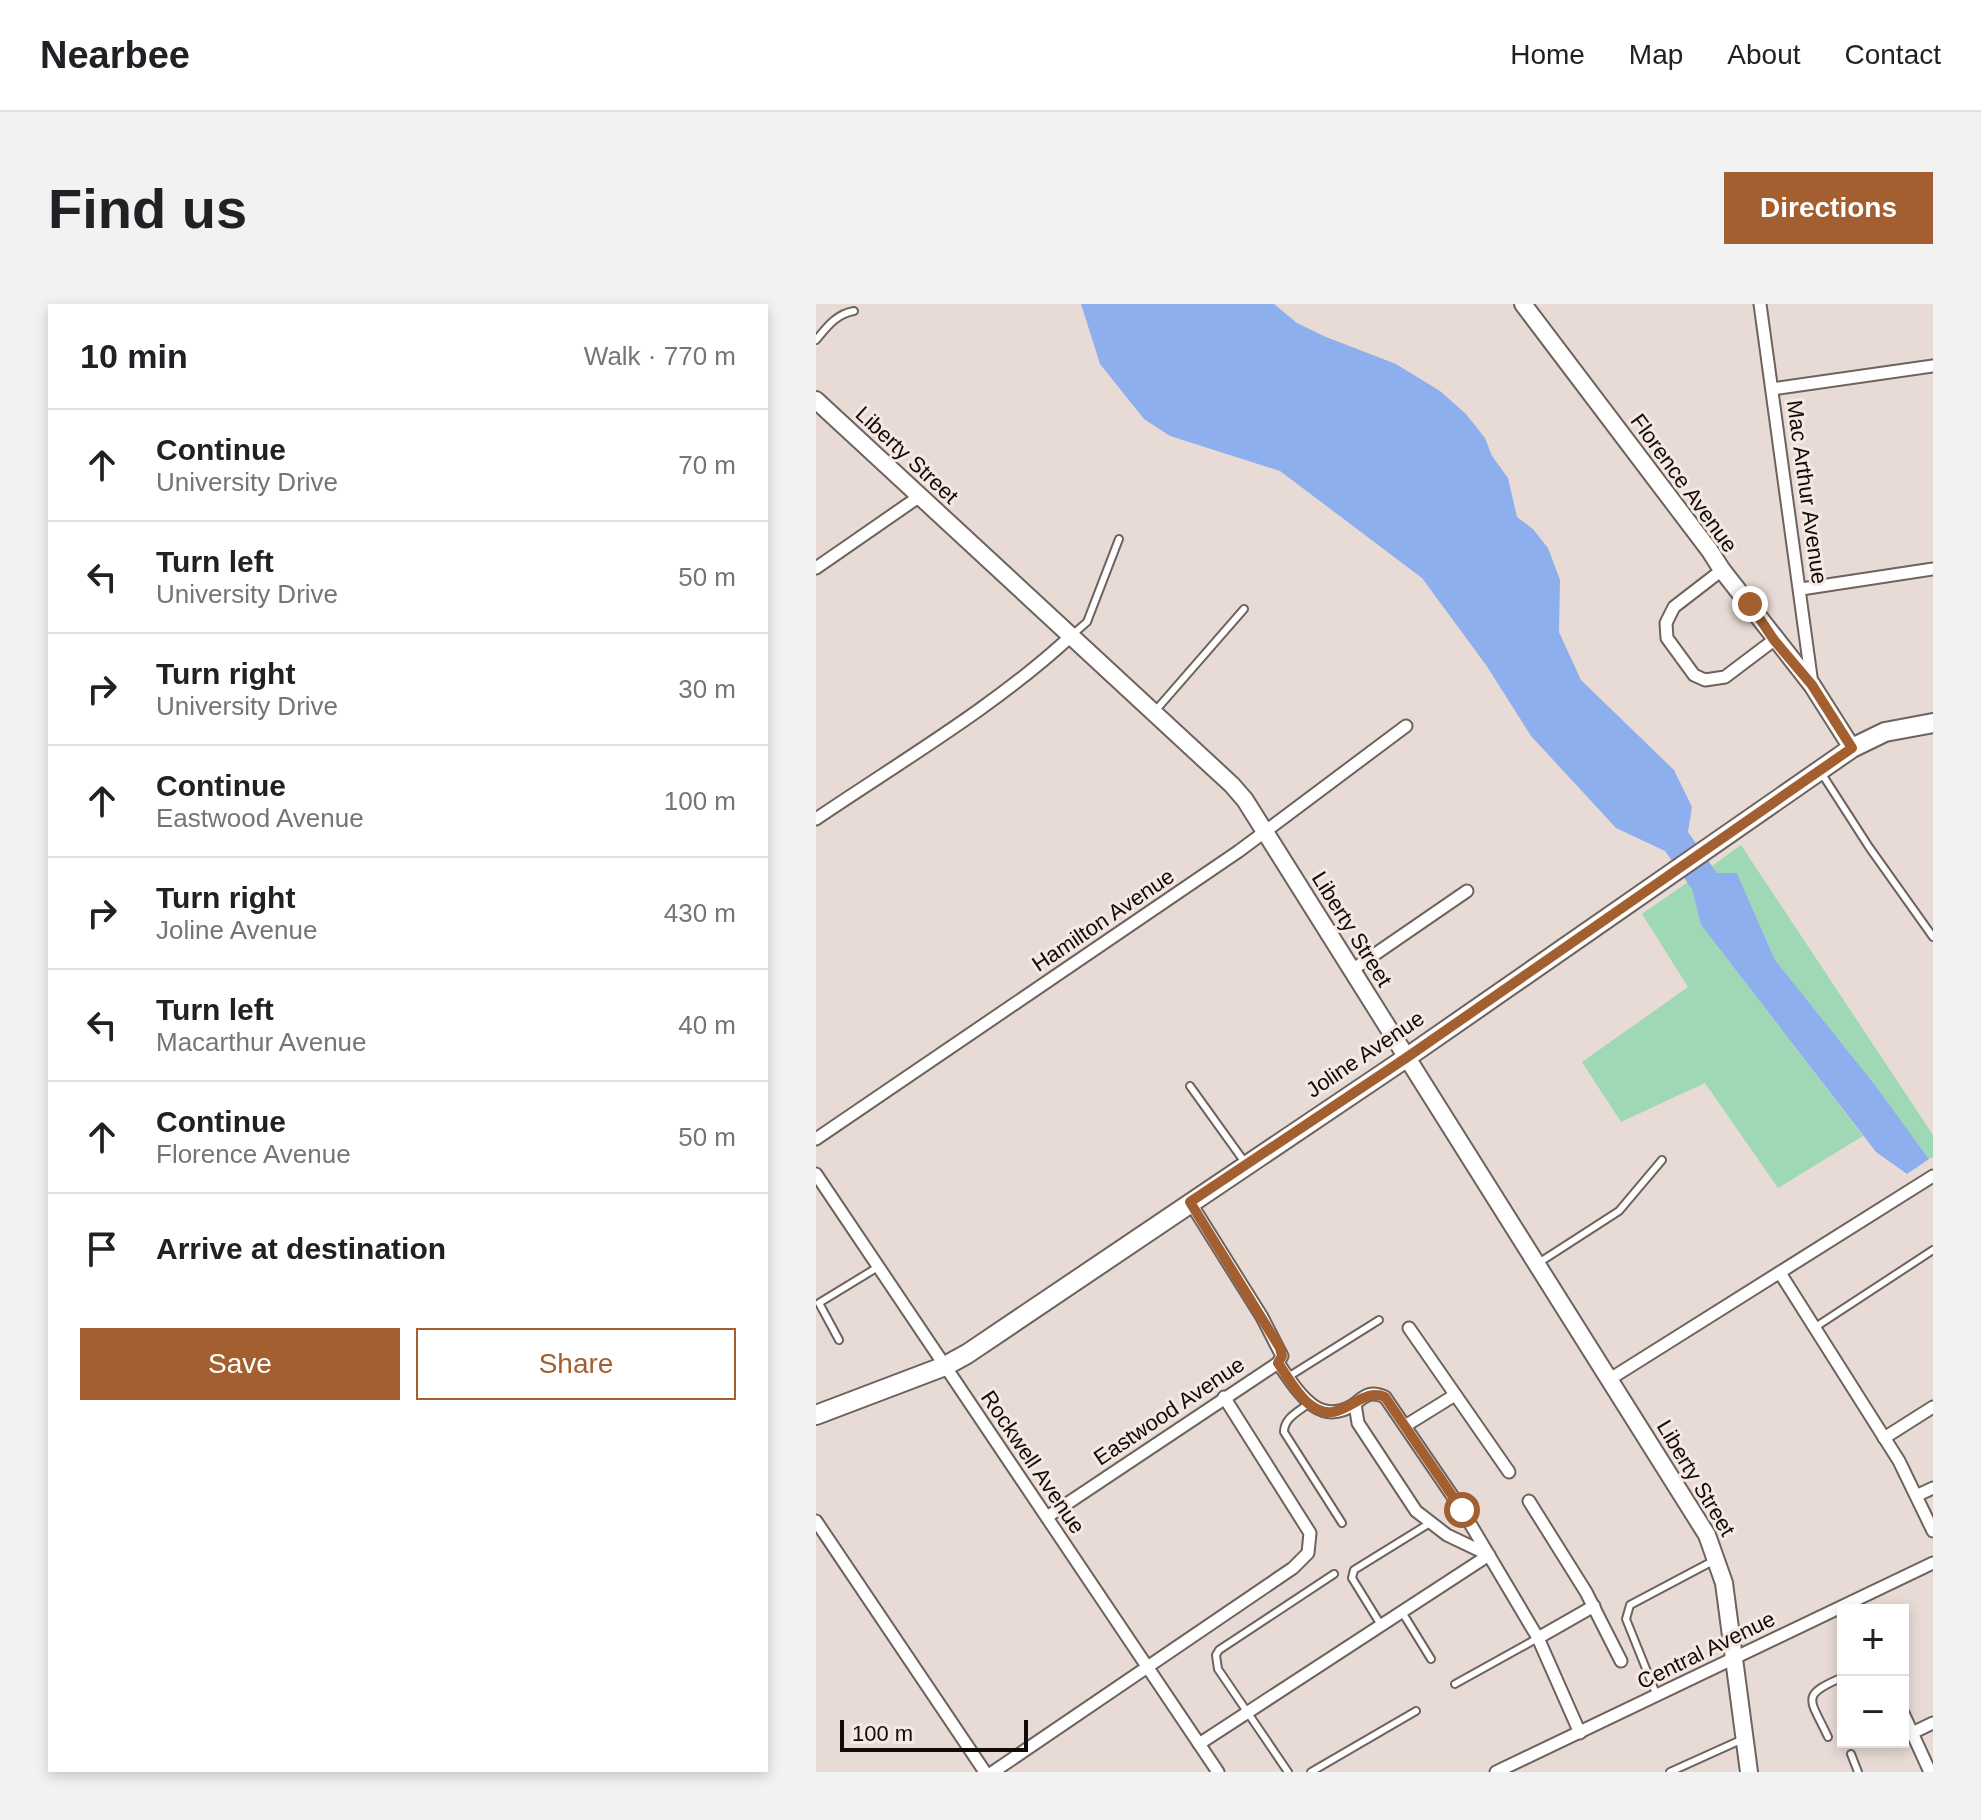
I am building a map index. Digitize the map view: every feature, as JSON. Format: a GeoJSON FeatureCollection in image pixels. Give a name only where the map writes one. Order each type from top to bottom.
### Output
{"type":"FeatureCollection","features":[{"type":"Feature","properties":{"kind":"main road","name":"Joline Avenue"},"geometry":{"type":"LineString","coordinates":[[816,1415],[945,1366],[995,1336],[1406,1058],[1852,748],[1885,732],[1933,723]]}},
{"type":"Feature","properties":{"kind":"street","name":"Florence Avenue"},"geometry":{"type":"LineString","coordinates":[[1523,304],[1739,589],[1774,640],[1812,685],[1852,748]]}},
{"type":"Feature","properties":{"kind":"street","name":"Mac Arthur Avenue"},"geometry":{"type":"LineString","coordinates":[[1760,304],[1812,685]]}},
{"type":"Feature","properties":{"kind":"street"},"geometry":{"type":"LineString","coordinates":[[1772,389],[1933,366]]}},
{"type":"Feature","properties":{"kind":"street","name":"Liberty Street"},"geometry":{"type":"LineString","coordinates":[[816,400],[1232,785],[1265,831],[1707,1535],[1724,1583],[1749,1772]]}},
{"type":"Feature","properties":{"kind":"street"},"geometry":{"type":"LineString","coordinates":[[816,568],[920,496]]}},
{"type":"Feature","properties":{"kind":"street"},"geometry":{"type":"LineString","coordinates":[[1801,589],[1933,569]]}},
{"type":"Feature","properties":{"kind":"street"},"geometry":{"type":"LineString","coordinates":[[1722,570],[1674,607],[1666,623],[1667,638],[1694,675],[1705,680],[1725,677],[1774,640]]}},
{"type":"Feature","properties":{"kind":"street"},"geometry":{"type":"LineString","coordinates":[[816,819],[970,714],[1052,654],[1071,636]]}},
{"type":"Feature","properties":{"kind":"street","name":"Hamilton Avenue"},"geometry":{"type":"LineString","coordinates":[[816,1139],[1265,831],[1406,726]]}},
{"type":"Feature","properties":{"kind":"street"},"geometry":{"type":"LineString","coordinates":[[1352,970],[1467,891]]}},
{"type":"Feature","properties":{"kind":"street","name":"Rockwell Avenue"},"geometry":{"type":"LineString","coordinates":[[816,1174],[1218,1772]]}},
{"type":"Feature","properties":{"kind":"street"},"geometry":{"type":"LineString","coordinates":[[1610,1379],[1933,1176]]}},
{"type":"Feature","properties":{"kind":"street","name":"Eastwood Avenue"},"geometry":{"type":"LineString","coordinates":[[1047,1517],[1278,1363],[1282,1356],[1190,1202]]}},
{"type":"Feature","properties":{"kind":"street"},"geometry":{"type":"LineString","coordinates":[[1780,1273],[1918,1495],[1933,1531]]}},
{"type":"Feature","properties":{"kind":"street"},"geometry":{"type":"LineString","coordinates":[[1409,1328],[1509,1472]]}},
{"type":"Feature","properties":{"kind":"street"},"geometry":{"type":"LineString","coordinates":[[1278,1363],[1308,1404],[1317,1409],[1333,1412],[1355,1404],[1365,1395],[1375,1393],[1385,1397],[1489,1555],[1538,1638],[1580,1733]]}},
{"type":"Feature","properties":{"kind":"street"},"geometry":{"type":"LineString","coordinates":[[1405,1426],[1455,1395]]}},
{"type":"Feature","properties":{"kind":"street"},"geometry":{"type":"LineString","coordinates":[[993,1772],[1293,1568],[1308,1553],[1310,1533],[1224,1397]]}},
{"type":"Feature","properties":{"kind":"street"},"geometry":{"type":"LineString","coordinates":[[1355,1404],[1358,1423],[1416,1511],[1447,1535],[1489,1555]]}},
{"type":"Feature","properties":{"kind":"street"},"geometry":{"type":"LineString","coordinates":[[1884,1438],[1933,1407]]}},
{"type":"Feature","properties":{"kind":"street"},"geometry":{"type":"LineString","coordinates":[[1918,1495],[1933,1488]]}},
{"type":"Feature","properties":{"kind":"street"},"geometry":{"type":"LineString","coordinates":[[1529,1501],[1594,1606],[1621,1661]]}},
{"type":"Feature","properties":{"kind":"street"},"geometry":{"type":"LineString","coordinates":[[816,1521],[985,1772]]}},
{"type":"Feature","properties":{"kind":"street"},"geometry":{"type":"LineString","coordinates":[[1199,1744],[1489,1555]]}},
{"type":"Feature","properties":{"kind":"street","name":"Central Avenue"},"geometry":{"type":"LineString","coordinates":[[1858,1604],[1933,1563]]}},
{"type":"Feature","properties":{"kind":"street"},"geometry":{"type":"LineString","coordinates":[[1538,1638],[1594,1606]]}},
{"type":"Feature","properties":{"kind":"street","name":"Central Avenue"},"geometry":{"type":"LineString","coordinates":[[1496,1772],[1837,1614]]}},
{"type":"Feature","properties":{"kind":"street"},"geometry":{"type":"LineString","coordinates":[[1912,1733],[1933,1723]]}},
{"type":"Feature","properties":{"kind":"street"},"geometry":{"type":"LineString","coordinates":[[1909,1726],[1930,1772]]}},
{"type":"Feature","properties":{"kind":"lane"},"geometry":{"type":"LineString","coordinates":[[816,340],[834,320],[854,311]]}},
{"type":"Feature","properties":{"kind":"lane"},"geometry":{"type":"LineString","coordinates":[[1071,636],[1087,622],[1119,539]]}},
{"type":"Feature","properties":{"kind":"lane"},"geometry":{"type":"LineString","coordinates":[[1154,713],[1244,609]]}},
{"type":"Feature","properties":{"kind":"lane"},"geometry":{"type":"LineString","coordinates":[[1820,771],[1933,937]]}},
{"type":"Feature","properties":{"kind":"lane"},"geometry":{"type":"LineString","coordinates":[[1190,1086],[1246,1164]]}},
{"type":"Feature","properties":{"kind":"lane"},"geometry":{"type":"LineString","coordinates":[[1537,1264],[1619,1211],[1662,1160]]}},
{"type":"Feature","properties":{"kind":"lane"},"geometry":{"type":"LineString","coordinates":[[1814,1328],[1933,1250]]}},
{"type":"Feature","properties":{"kind":"lane"},"geometry":{"type":"LineString","coordinates":[[839,1340],[819,1303],[878,1267]]}},
{"type":"Feature","properties":{"kind":"lane"},"geometry":{"type":"LineString","coordinates":[[1288,1377],[1379,1320]]}},
{"type":"Feature","properties":{"kind":"lane"},"geometry":{"type":"LineString","coordinates":[[1308,1404],[1288,1419],[1284,1432],[1342,1523]]}},
{"type":"Feature","properties":{"kind":"lane"},"geometry":{"type":"LineString","coordinates":[[1381,1625],[1352,1578],[1354,1570],[1430,1523]]}},
{"type":"Feature","properties":{"kind":"lane"},"geometry":{"type":"LineString","coordinates":[[1657,1696],[1626,1619],[1630,1605],[1717,1560]]}},
{"type":"Feature","properties":{"kind":"lane"},"geometry":{"type":"LineString","coordinates":[[1288,1772],[1218,1669],[1216,1655],[1219,1650],[1334,1574]]}},
{"type":"Feature","properties":{"kind":"lane"},"geometry":{"type":"LineString","coordinates":[[1402,1612],[1431,1659]]}},
{"type":"Feature","properties":{"kind":"lane"},"geometry":{"type":"LineString","coordinates":[[1455,1684],[1538,1638]]}},
{"type":"Feature","properties":{"kind":"lane"},"geometry":{"type":"LineString","coordinates":[[1828,1737],[1812,1702],[1812,1693],[1837,1680]]}},
{"type":"Feature","properties":{"kind":"lane"},"geometry":{"type":"LineString","coordinates":[[1311,1772],[1416,1711]]}},
{"type":"Feature","properties":{"kind":"lane"},"geometry":{"type":"LineString","coordinates":[[1670,1772],[1745,1738]]}},
{"type":"Feature","properties":{"kind":"lane"},"geometry":{"type":"LineString","coordinates":[[1851,1754],[1858,1772]]}},
{"type":"Feature","properties":{"kind":"green space"},"geometry":{"type":"Polygon","coordinates":[[[1741,845],[1933,1135],[1933,1157],[1929,1159],[1875,1085],[1775,960],[1737,873],[1717,873],[1712,866],[1741,845]]]}},
{"type":"Feature","properties":{"kind":"green space"},"geometry":{"type":"Polygon","coordinates":[[[1688,882],[1701,925],[1863,1136],[1778,1188],[1705,1083],[1621,1122],[1582,1062],[1688,987],[1642,914],[1688,882]]]}},
{"type":"Feature","properties":{"kind":"water"},"geometry":{"type":"Polygon","coordinates":[[[1081,304],[1274,304],[1297,323],[1396,364],[1440,391],[1466,414],[1485,438],[1492,456],[1508,478],[1517,517],[1533,529],[1548,548],[1560,580],[1559,632],[1581,680],[1674,770],[1692,807],[1688,832],[1717,873],[1737,873],[1775,960],[1875,1085],[1929,1159],[1907,1174],[1876,1152],[1701,925],[1692,889],[1665,851],[1616,828],[1531,736],[1486,665],[1422,578],[1280,471],[1170,436],[1144,419],[1100,364],[1081,304]]]}},
{"type":"Feature","properties":{"kind":"route"},"geometry":{"type":"LineString","coordinates":[[1462,1510],[1385,1397],[1375,1393],[1365,1395],[1348,1409],[1333,1412],[1308,1404],[1278,1363],[1282,1356],[1280,1348],[1190,1202],[1406,1058],[1852,748],[1812,685],[1774,640],[1750,604]]}}]}
